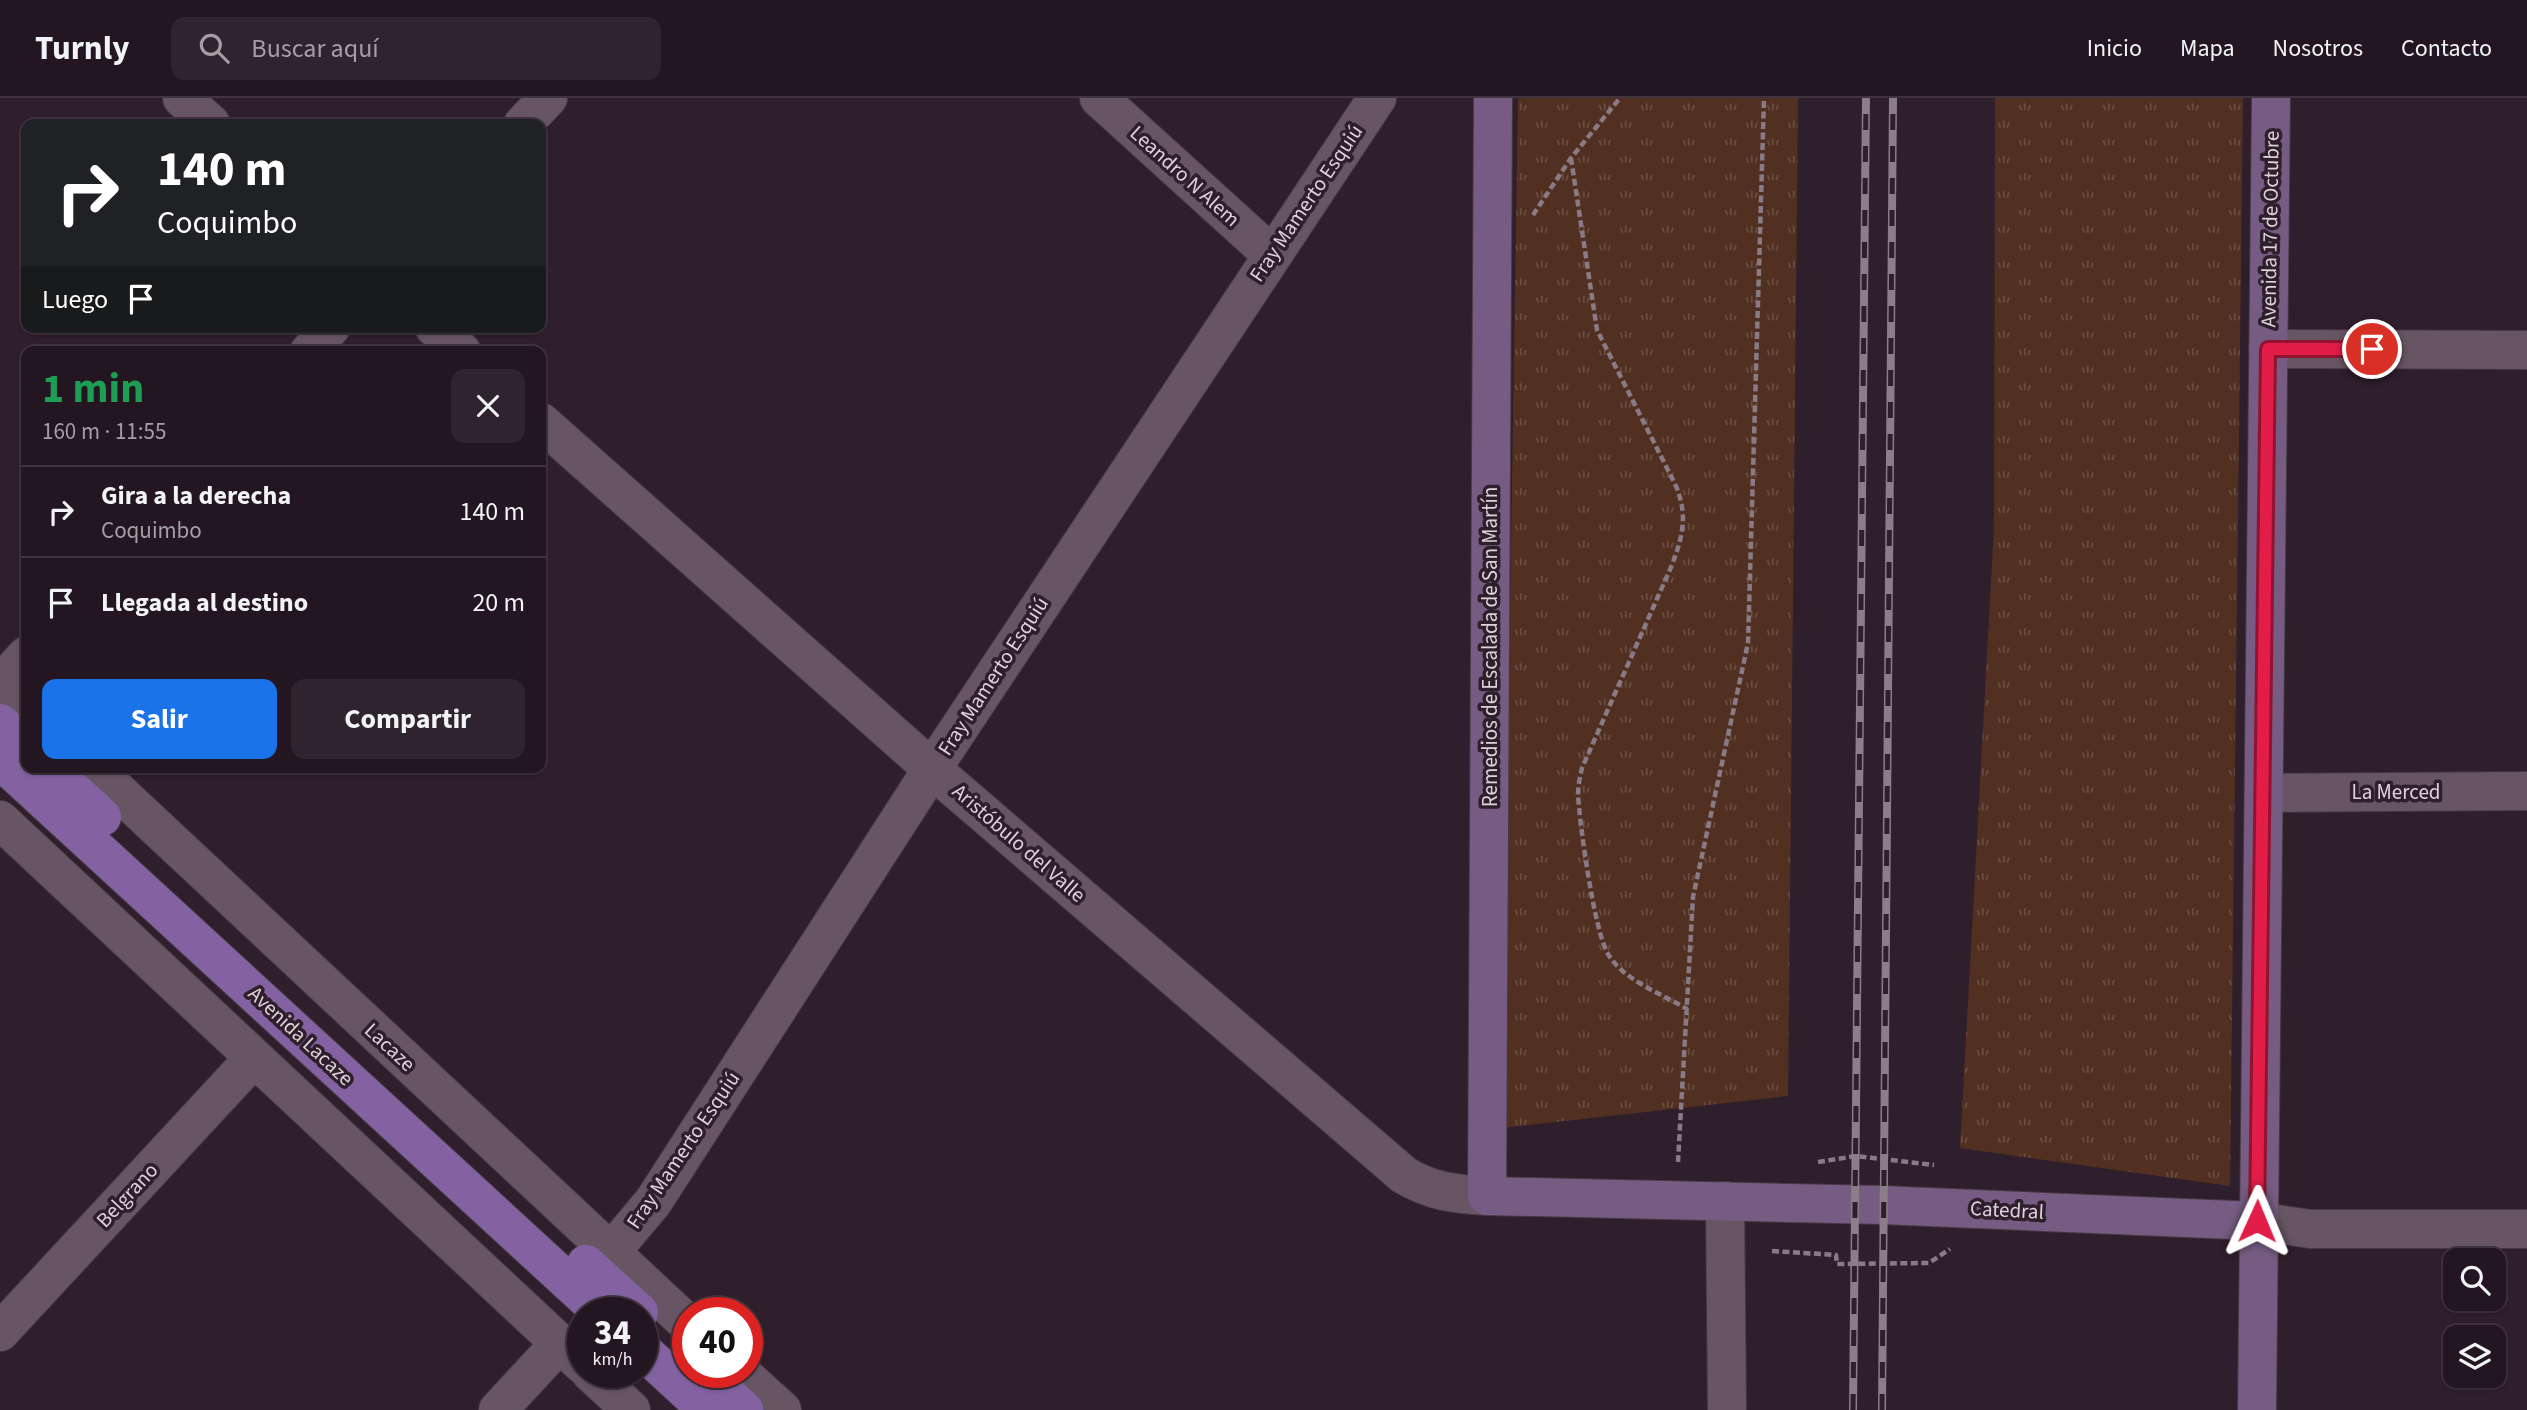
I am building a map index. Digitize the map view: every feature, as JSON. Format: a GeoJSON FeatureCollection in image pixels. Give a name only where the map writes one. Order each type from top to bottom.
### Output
{"type":"FeatureCollection","features":[{"type":"Feature","properties":{"kind":"main road"},"geometry":{"type":"LineString","coordinates":[[0,723],[21,742]]}},
{"type":"Feature","properties":{"kind":"main road","name":"Avenida Lacaze"},"geometry":{"type":"LineString","coordinates":[[0,760],[585,1297]]}},
{"type":"Feature","properties":{"kind":"main road","name":"Avenida Lacaze"},"geometry":{"type":"LineString","coordinates":[[54,773],[622,1297]]}},
{"type":"Feature","properties":{"kind":"main road","name":"Avenida Lacaze"},"geometry":{"type":"LineString","coordinates":[[658,1330],[672,1343]]}},
{"type":"Feature","properties":{"kind":"main road"},"geometry":{"type":"LineString","coordinates":[[658,1365],[707,1410]]}},
{"type":"Feature","properties":{"kind":"main road"},"geometry":{"type":"LineString","coordinates":[[720,1388],[744,1410]]}},
{"type":"Feature","properties":{"kind":"street"},"geometry":{"type":"LineString","coordinates":[[182,98],[205,119]]}},
{"type":"Feature","properties":{"kind":"street"},"geometry":{"type":"LineString","coordinates":[[528,119],[548,98]]}},
{"type":"Feature","properties":{"kind":"street","name":"Leandro N Alem"},"geometry":{"type":"LineString","coordinates":[[1099,98],[1272,255]]}},
{"type":"Feature","properties":{"kind":"street","name":"Fray Mamerto Esquiú"},"geometry":{"type":"LineString","coordinates":[[610,1253],[653,1202],[932,769],[1377,98]]}},
{"type":"Feature","properties":{"kind":"street","name":"Remedios de Escalada de San Martín"},"geometry":{"type":"LineString","coordinates":[[1487,1196],[1493,98]]}},
{"type":"Feature","properties":{"kind":"street","name":"Avenida 17 de Octubre"},"geometry":{"type":"LineString","coordinates":[[2257,1410],[2271,98]]}},
{"type":"Feature","properties":{"kind":"street"},"geometry":{"type":"LineString","coordinates":[[441,333],[456,346]]}},
{"type":"Feature","properties":{"kind":"street"},"geometry":{"type":"LineString","coordinates":[[2268,349],[2527,350]]}},
{"type":"Feature","properties":{"kind":"street","name":"Aristóbulo del Valle"},"geometry":{"type":"LineString","coordinates":[[546,426],[932,769],[1404,1175],[1424,1187],[1443,1193],[1487,1196]]}},
{"type":"Feature","properties":{"kind":"street","name":"Lacaze"},"geometry":{"type":"LineString","coordinates":[[98,773],[672,1309]]}},
{"type":"Feature","properties":{"kind":"street","name":"La Merced"},"geometry":{"type":"LineString","coordinates":[[2264,793],[2527,791]]}},
{"type":"Feature","properties":{"kind":"street"},"geometry":{"type":"LineString","coordinates":[[0,820],[567,1350]]}},
{"type":"Feature","properties":{"kind":"street","name":"Belgrano"},"geometry":{"type":"LineString","coordinates":[[0,1332],[254,1058]]}},
{"type":"Feature","properties":{"kind":"street","name":"Catedral"},"geometry":{"type":"LineString","coordinates":[[1487,1196],[1963,1208],[2257,1221],[2310,1229],[2527,1229]]}},
{"type":"Feature","properties":{"kind":"street"},"geometry":{"type":"LineString","coordinates":[[1725,1202],[1727,1410]]}},
{"type":"Feature","properties":{"kind":"street"},"geometry":{"type":"LineString","coordinates":[[498,1410],[567,1357]]}},
{"type":"Feature","properties":{"kind":"street"},"geometry":{"type":"LineString","coordinates":[[607,1388],[631,1410]]}},
{"type":"Feature","properties":{"kind":"street"},"geometry":{"type":"LineString","coordinates":[[758,1388],[782,1410]]}},
{"type":"Feature","properties":{"kind":"path"},"geometry":{"type":"LineString","coordinates":[[1529,207],[1529,221],[1571,158],[1620,98]]}},
{"type":"Feature","properties":{"kind":"path"},"geometry":{"type":"LineString","coordinates":[[1678,1165],[1693,897],[1748,643],[1764,98]]}},
{"type":"Feature","properties":{"kind":"path"},"geometry":{"type":"LineString","coordinates":[[1571,158],[1597,330],[1676,486],[1684,505],[1685,530],[1582,768],[1578,791],[1580,815],[1600,932],[1608,954],[1624,972],[1687,1009]]}},
{"type":"Feature","properties":{"kind":"path"},"geometry":{"type":"LineString","coordinates":[[1810,1164],[1856,1156],[1926,1162],[1939,1167]]}},
{"type":"Feature","properties":{"kind":"path"},"geometry":{"type":"LineString","coordinates":[[1665,1165],[1688,1166]]}},
{"type":"Feature","properties":{"kind":"path"},"geometry":{"type":"LineString","coordinates":[[1772,1251],[1836,1255],[1836,1264],[1929,1263],[1960,1242],[1963,1208]]}},
{"type":"Feature","properties":{"kind":"green space"},"geometry":{"type":"Polygon","coordinates":[[[1518,98],[1798,98],[1788,1096],[1502,1128],[1518,98]]]}},
{"type":"Feature","properties":{"kind":"green space"},"geometry":{"type":"Polygon","coordinates":[[[1995,98],[2243,98],[2230,1186],[1960,1148],[1994,527],[1995,98]]]}},
{"type":"Feature","properties":{"kind":"railway"},"geometry":{"type":"LineString","coordinates":[[1853,1410],[1866,98]]}},
{"type":"Feature","properties":{"kind":"railway"},"geometry":{"type":"LineString","coordinates":[[1882,1410],[1893,98]]}},
{"type":"Feature","properties":{"kind":"route"},"geometry":{"type":"LineString","coordinates":[[2257,1221],[2268,349],[2372,349]]}}]}
